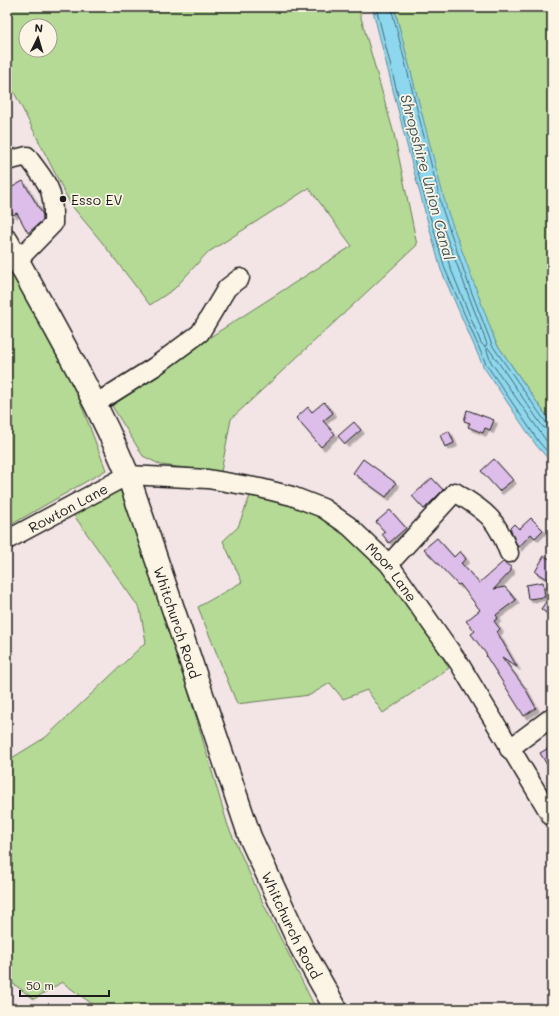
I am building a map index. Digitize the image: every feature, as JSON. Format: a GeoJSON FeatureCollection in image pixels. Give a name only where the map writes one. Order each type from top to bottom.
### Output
{"type":"FeatureCollection","features":[{"type":"Feature","properties":{"kind":"highway","name":"Whitchurch Road"},"geometry":{"type":"LineString","coordinates":[[7,241],[95,404],[128,475],[250,837],[301,947],[336,1009]]}},
{"type":"Feature","properties":{"kind":"street"},"geometry":{"type":"LineString","coordinates":[[7,161],[27,156],[50,187],[54,201],[53,224],[18,260]]}},
{"type":"Feature","properties":{"kind":"street"},"geometry":{"type":"LineString","coordinates":[[95,404],[154,367],[200,333],[227,288],[240,278]]}},
{"type":"Feature","properties":{"kind":"street","name":"Rowton Lane"},"geometry":{"type":"LineString","coordinates":[[7,540],[128,475]]}},
{"type":"Feature","properties":{"kind":"street","name":"Moor Lane"},"geometry":{"type":"LineString","coordinates":[[128,475],[208,479],[260,488],[292,496],[323,508],[349,526],[389,564],[459,663],[509,749],[552,817]]}},
{"type":"Feature","properties":{"kind":"street"},"geometry":{"type":"LineString","coordinates":[[389,564],[455,492],[484,511],[497,525],[509,553]]}},
{"type":"Feature","properties":{"kind":"street"},"geometry":{"type":"LineString","coordinates":[[509,749],[552,717]]}},
{"type":"Feature","properties":{"kind":"green space"},"geometry":{"type":"Polygon","coordinates":[[[7,7],[358,7],[394,134],[417,245],[231,419],[221,472],[161,465],[143,456],[112,406],[207,339],[352,246],[309,188],[207,253],[174,289],[150,305],[101,241],[71,205],[14,92],[7,95],[7,7]]]}},
{"type":"Feature","properties":{"kind":"green space"},"geometry":{"type":"Polygon","coordinates":[[[394,7],[552,7],[552,424],[496,343],[473,286],[446,210],[394,7]]]}},
{"type":"Feature","properties":{"kind":"green space"},"geometry":{"type":"Polygon","coordinates":[[[7,261],[67,367],[106,470],[7,527],[7,261]]]}},
{"type":"Feature","properties":{"kind":"green space"},"geometry":{"type":"Polygon","coordinates":[[[120,489],[168,622],[228,826],[262,901],[316,1009],[99,1009],[62,982],[34,999],[7,979],[7,761],[46,737],[146,642],[140,609],[73,514],[120,489]]]}},
{"type":"Feature","properties":{"kind":"green space"},"geometry":{"type":"Polygon","coordinates":[[[250,496],[286,502],[315,510],[331,522],[380,567],[407,601],[449,668],[383,713],[367,690],[343,699],[330,683],[310,695],[237,704],[198,607],[242,582],[223,541],[238,527],[250,496]]]}},
{"type":"Feature","properties":{"kind":"water","name":"Shropshire Union Canal"},"geometry":{"type":"Polygon","coordinates":[[[372,7],[394,7],[447,210],[496,343],[552,424],[552,463],[536,445],[483,366],[441,270],[410,157],[372,7]]]}},
{"type":"Feature","properties":{"kind":"building"},"geometry":{"type":"Polygon","coordinates":[[[23,181],[43,215],[43,220],[28,233],[17,213],[13,215],[7,204],[7,190],[23,181]]]}},
{"type":"Feature","properties":{"kind":"building"},"geometry":{"type":"Polygon","coordinates":[[[324,402],[333,413],[323,421],[335,434],[321,447],[296,418],[308,407],[312,412],[324,402]]]}},
{"type":"Feature","properties":{"kind":"building"},"geometry":{"type":"Polygon","coordinates":[[[467,410],[494,420],[490,430],[485,428],[483,433],[468,427],[470,423],[464,421],[467,410]]]}},
{"type":"Feature","properties":{"kind":"building"},"geometry":{"type":"Polygon","coordinates":[[[354,422],[361,430],[345,444],[338,436],[354,422]]]}},
{"type":"Feature","properties":{"kind":"building"},"geometry":{"type":"Polygon","coordinates":[[[449,431],[454,443],[445,447],[440,435],[449,431]]]}},
{"type":"Feature","properties":{"kind":"building"},"geometry":{"type":"Polygon","coordinates":[[[363,459],[396,483],[386,497],[353,473],[363,459]]]}},
{"type":"Feature","properties":{"kind":"building"},"geometry":{"type":"Polygon","coordinates":[[[494,459],[513,480],[499,491],[481,471],[494,459]]]}},
{"type":"Feature","properties":{"kind":"building"},"geometry":{"type":"Polygon","coordinates":[[[432,478],[443,490],[424,509],[412,496],[432,478]]]}},
{"type":"Feature","properties":{"kind":"building"},"geometry":{"type":"Polygon","coordinates":[[[390,510],[406,528],[389,543],[382,534],[385,532],[376,522],[390,510]]]}},
{"type":"Feature","properties":{"kind":"building"},"geometry":{"type":"Polygon","coordinates":[[[531,518],[543,530],[535,538],[531,534],[518,548],[510,528],[514,524],[519,529],[531,518]]]}},
{"type":"Feature","properties":{"kind":"building"},"geometry":{"type":"Polygon","coordinates":[[[437,538],[454,557],[460,551],[466,559],[461,563],[479,583],[503,562],[511,567],[511,571],[494,589],[505,587],[516,600],[496,615],[498,618],[494,621],[500,629],[497,632],[517,667],[502,657],[525,688],[536,708],[524,716],[486,656],[487,655],[471,634],[475,631],[466,621],[480,610],[460,584],[458,585],[424,549],[437,538]]]}},
{"type":"Feature","properties":{"kind":"building"},"geometry":{"type":"Polygon","coordinates":[[[544,556],[552,560],[552,572],[548,580],[535,572],[544,556]]]}},
{"type":"Feature","properties":{"kind":"building"},"geometry":{"type":"Polygon","coordinates":[[[543,582],[545,597],[528,599],[526,585],[543,582]]]}},
{"type":"Feature","properties":{"kind":"building"},"geometry":{"type":"Polygon","coordinates":[[[552,593],[552,617],[541,609],[552,593]]]}},
{"type":"Feature","properties":{"kind":"building"},"geometry":{"type":"Polygon","coordinates":[[[552,746],[552,773],[540,753],[552,746]]]}},
{"type":"Feature","properties":{"kind":"place","name":"Esso EV"},"geometry":{"type":"Point","coordinates":[63,199]}}]}
